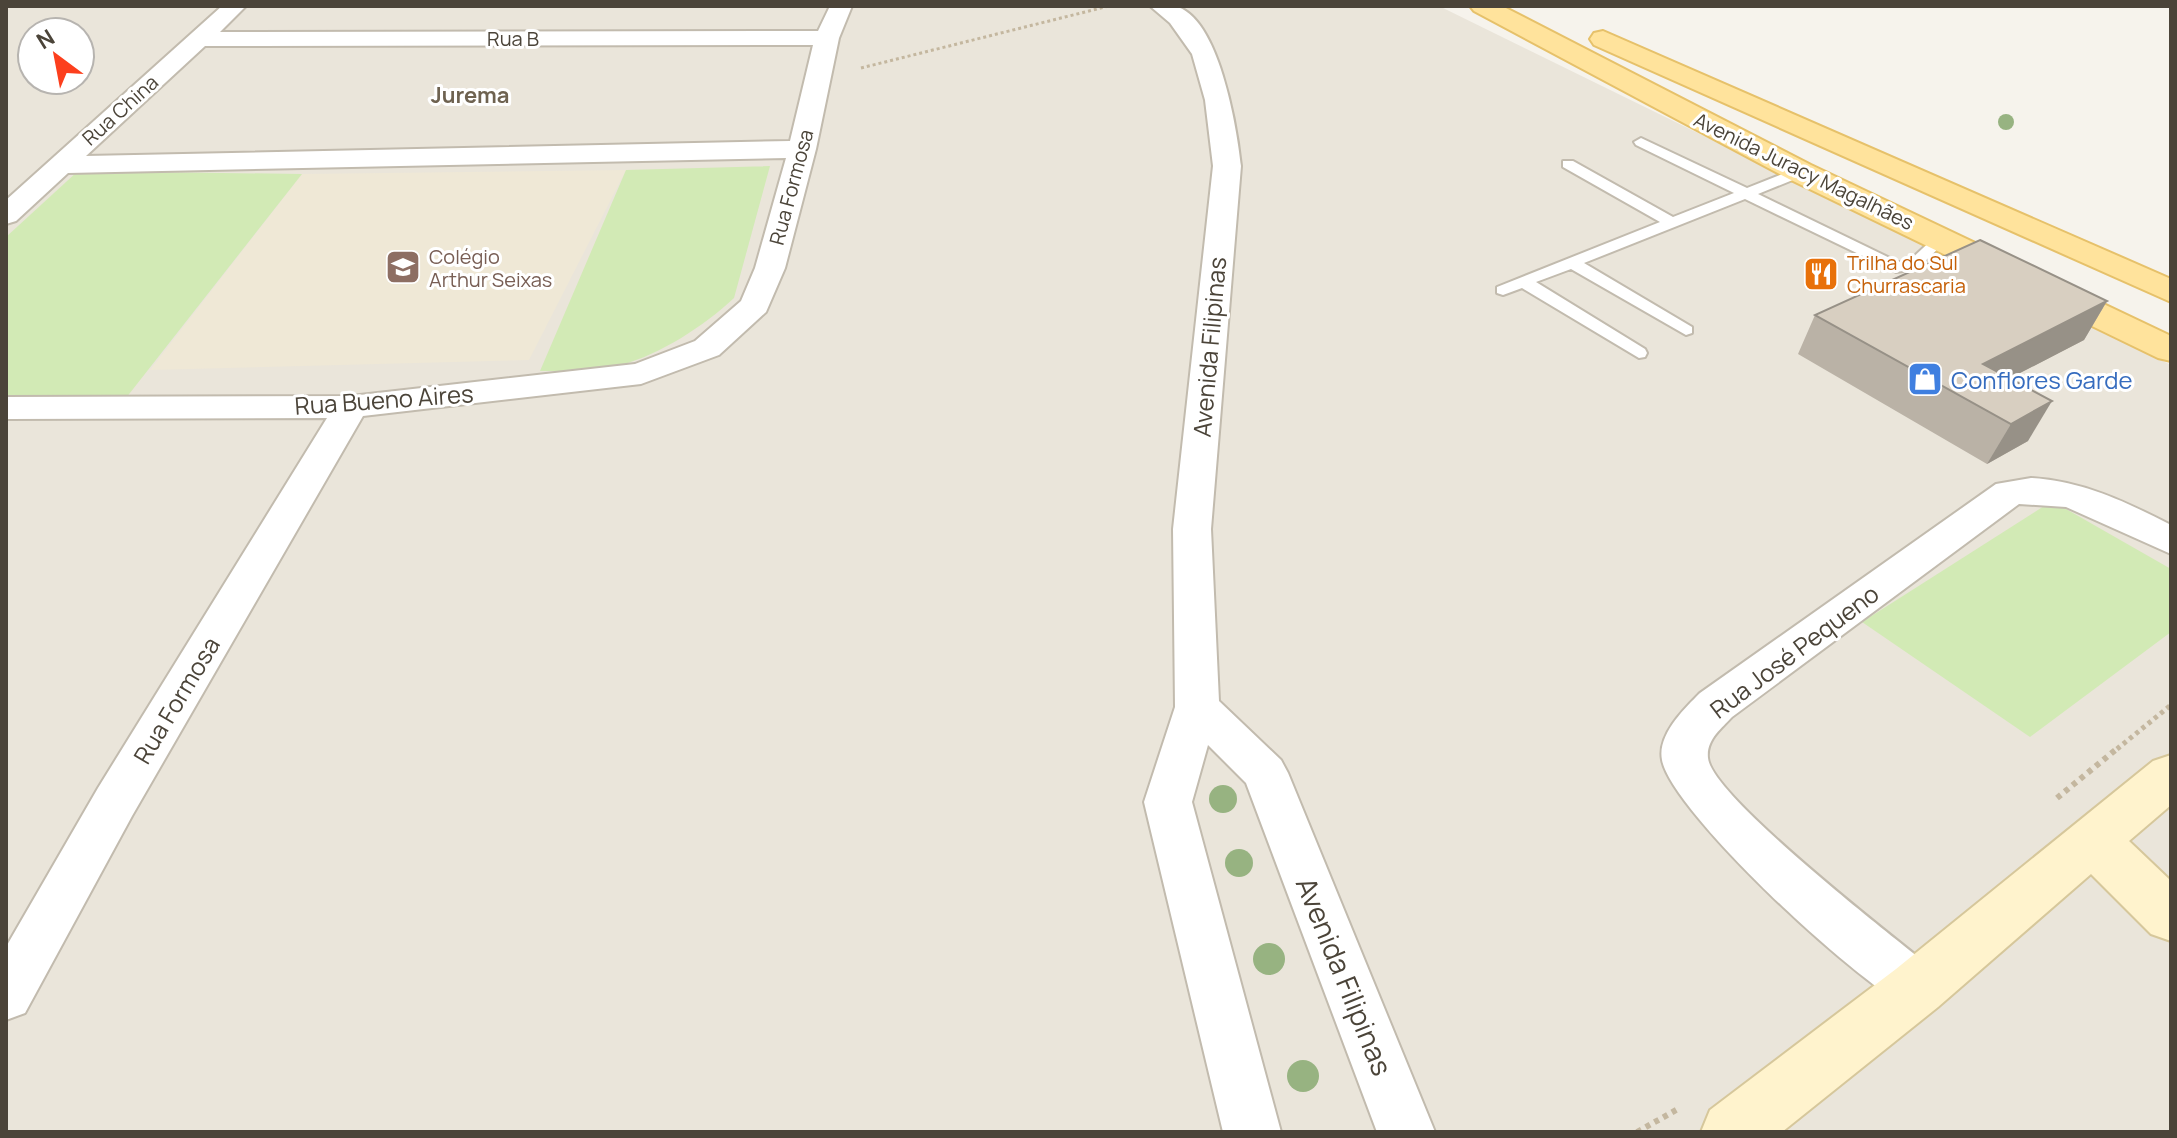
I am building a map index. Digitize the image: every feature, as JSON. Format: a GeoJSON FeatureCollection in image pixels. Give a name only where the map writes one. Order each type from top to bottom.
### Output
{"type":"FeatureCollection","features":[{"type":"Feature","properties":{"kind":"main road","name":"Avenida Juracy Magalhães"},"geometry":{"type":"LineString","coordinates":[[1483,6],[1800,172],[2171,350]]}},
{"type":"Feature","properties":{"kind":"main road","name":"Avenida Juracy Magalhães"},"geometry":{"type":"LineString","coordinates":[[1527,6],[2171,292]]}},
{"type":"Feature","properties":{"kind":"main road"},"geometry":{"type":"LineString","coordinates":[[1674,106],[1721,90]]}},
{"type":"Feature","properties":{"kind":"main road"},"geometry":{"type":"LineString","coordinates":[[2112,266],[2171,272]]}},
{"type":"Feature","properties":{"kind":"main road"},"geometry":{"type":"LineString","coordinates":[[1732,1132],[1917,988],[2171,775]]}},
{"type":"Feature","properties":{"kind":"main road"},"geometry":{"type":"LineString","coordinates":[[2094,842],[2171,917]]}},
{"type":"Feature","properties":{"kind":"street","name":"Rua China"},"geometry":{"type":"LineString","coordinates":[[6,215],[235,6]]}},
{"type":"Feature","properties":{"kind":"street","name":"Rua Formosa"},"geometry":{"type":"LineString","coordinates":[[707,348],[755,305],[770,268],[802,149],[827,38],[841,6]]}},
{"type":"Feature","properties":{"kind":"street","name":"Avenida Filipinas"},"geometry":{"type":"LineString","coordinates":[[1161,6],[1185,27],[1209,63],[1222,112],[1227,166],[1192,529],[1197,707],[1168,802],[1252,1132]]}},
{"type":"Feature","properties":{"kind":"street","name":"Rua B"},"geometry":{"type":"LineString","coordinates":[[199,39],[827,38]]}},
{"type":"Feature","properties":{"kind":"street"},"geometry":{"type":"LineString","coordinates":[[60,165],[802,149]]}},
{"type":"Feature","properties":{"kind":"street","name":"Rua Bueno Aires"},"geometry":{"type":"LineString","coordinates":[[6,408],[351,407],[641,374],[707,348]]}},
{"type":"Feature","properties":{"kind":"street","name":"Rua Formosa"},"geometry":{"type":"LineString","coordinates":[[6,996],[115,802],[351,407]]}},
{"type":"Feature","properties":{"kind":"street","name":"Rua José Pequeno"},"geometry":{"type":"LineString","coordinates":[[1917,988],[1734,830],[1706,798],[1685,762],[1690,733],[1716,705],[2009,493],[2034,488],[2060,491],[2095,503],[2171,541]]}},
{"type":"Feature","properties":{"kind":"street","name":"Avenida Filipinas"},"geometry":{"type":"LineString","coordinates":[[1197,707],[1265,773],[1406,1132]]}},
{"type":"Feature","properties":{"kind":"lane"},"geometry":{"type":"LineString","coordinates":[[1641,142],[1896,267],[1912,266],[1941,239]]}},
{"type":"Feature","properties":{"kind":"lane"},"geometry":{"type":"LineString","coordinates":[[1568,164],[1672,223]]}},
{"type":"Feature","properties":{"kind":"lane"},"geometry":{"type":"LineString","coordinates":[[1503,290],[1800,172]]}},
{"type":"Feature","properties":{"kind":"lane"},"geometry":{"type":"LineString","coordinates":[[1572,263],[1686,330]]}},
{"type":"Feature","properties":{"kind":"lane"},"geometry":{"type":"LineString","coordinates":[[1524,282],[1639,353]]}},
{"type":"Feature","properties":{"kind":"path"},"geometry":{"type":"LineString","coordinates":[[818,79],[1109,6]]}},
{"type":"Feature","properties":{"kind":"shaded area"},"geometry":{"type":"Polygon","coordinates":[[[6,6],[1439,6],[2171,365],[2171,1132],[6,1132],[6,6]]]}},
{"type":"Feature","properties":{"kind":"shaded area","name":"Colégio Arthur Seixas"},"geometry":{"type":"Polygon","coordinates":[[[626,170],[529,360],[150,370],[302,174],[626,170]]]}},
{"type":"Feature","properties":{"kind":"green space"},"geometry":{"type":"Polygon","coordinates":[[[770,166],[734,298],[681,338],[636,360],[602,369],[540,371],[626,170],[770,166]]]}},
{"type":"Feature","properties":{"kind":"green space"},"geometry":{"type":"Polygon","coordinates":[[[78,171],[302,174],[126,398],[6,395],[6,237],[78,171]]]}},
{"type":"Feature","properties":{"kind":"green space"},"geometry":{"type":"Polygon","coordinates":[[[2052,501],[2171,569],[2171,632],[2030,737],[1862,622],[2052,501]]]}},
{"type":"Feature","properties":{"kind":"building"},"geometry":{"type":"Polygon","coordinates":[[[1980,240],[2107,301],[1983,364],[2052,401],[2011,424],[1815,315],[1980,240]]]}},
{"type":"Feature","properties":{"kind":"place","name":"Colégio Arthur Seixas"},"geometry":{"type":"Point","coordinates":[403,267]}},
{"type":"Feature","properties":{"kind":"place","name":"Trilha do Sul Churrascaria"},"geometry":{"type":"Point","coordinates":[1821,274]}},
{"type":"Feature","properties":{"kind":"place","name":"Conflores Garde"},"geometry":{"type":"Point","coordinates":[1925,379]}},
{"type":"Feature","properties":{"kind":"district","name":"Jurema"},"geometry":{"type":"Point","coordinates":[470,95]}}]}
